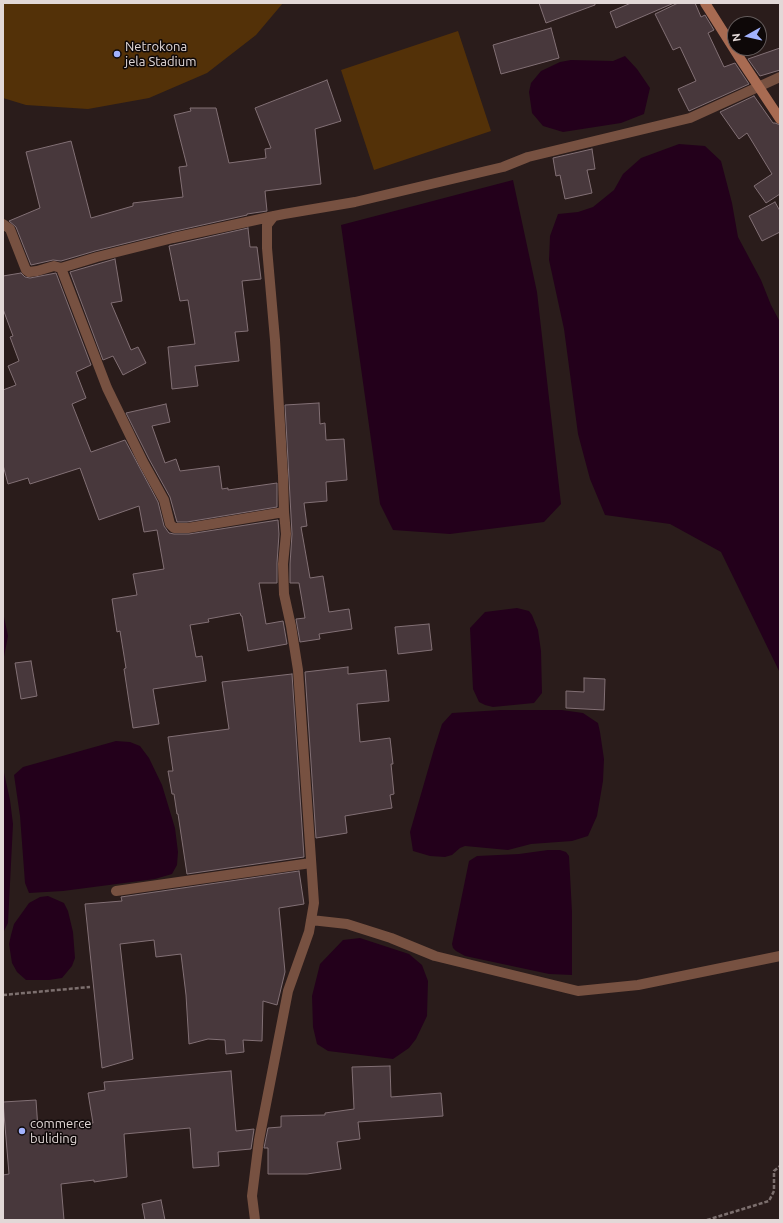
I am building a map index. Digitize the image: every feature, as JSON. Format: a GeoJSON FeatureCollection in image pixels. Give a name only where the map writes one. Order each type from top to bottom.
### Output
{"type":"FeatureCollection","features":[{"type":"Feature","properties":{"kind":"street"},"geometry":{"type":"LineString","coordinates":[[706,3],[780,119]]}},
{"type":"Feature","properties":{"kind":"street"},"geometry":{"type":"LineString","coordinates":[[3,224],[10,229],[26,270],[29,272],[37,271],[54,266],[61,268],[97,257],[173,238],[274,216],[354,202],[496,169],[528,156],[690,118],[780,77]]}},
{"type":"Feature","properties":{"kind":"street"},"geometry":{"type":"LineString","coordinates":[[255,1220],[252,1196],[259,1140],[288,991],[309,932],[314,903],[298,670],[284,594],[283,564],[286,534],[275,340],[267,248],[267,225],[274,216]]}},
{"type":"Feature","properties":{"kind":"street"},"geometry":{"type":"LineString","coordinates":[[61,268],[107,388],[143,462],[164,500],[170,524],[174,528],[188,528],[284,512]]}},
{"type":"Feature","properties":{"kind":"street"},"geometry":{"type":"LineString","coordinates":[[116,891],[312,863]]}},
{"type":"Feature","properties":{"kind":"street"},"geometry":{"type":"LineString","coordinates":[[311,920],[347,924],[391,938],[435,956],[578,991],[638,985],[780,956]]}},
{"type":"Feature","properties":{"kind":"path"},"geometry":{"type":"LineString","coordinates":[[3,995],[90,987]]}},
{"type":"Feature","properties":{"kind":"path"},"geometry":{"type":"LineString","coordinates":[[707,1220],[769,1201],[774,1191],[774,1171],[780,1166]]}},
{"type":"Feature","properties":{"kind":"shaded area","name":"Netrokona jela Stadium"},"geometry":{"type":"Polygon","coordinates":[[[3,3],[283,3],[256,35],[207,73],[149,98],[88,109],[26,105],[3,98],[3,3]]]}},
{"type":"Feature","properties":{"kind":"shaded area"},"geometry":{"type":"Polygon","coordinates":[[[458,31],[491,131],[374,170],[341,70],[458,31]]]}},
{"type":"Feature","properties":{"kind":"shaded area"},"geometry":{"type":"Polygon","coordinates":[[[625,56],[637,69],[650,88],[644,114],[621,123],[563,132],[543,126],[532,113],[529,92],[531,83],[541,71],[560,62],[571,60],[613,61],[625,56]]]}},
{"type":"Feature","properties":{"kind":"shaded area"},"geometry":{"type":"Polygon","coordinates":[[[679,144],[705,146],[721,161],[732,203],[738,237],[761,280],[780,322],[780,673],[721,552],[670,524],[605,515],[590,479],[578,434],[564,329],[549,260],[550,236],[558,214],[578,212],[593,207],[614,190],[623,174],[641,158],[679,144]]]}},
{"type":"Feature","properties":{"kind":"shaded area"},"geometry":{"type":"Polygon","coordinates":[[[513,180],[537,292],[561,504],[544,522],[450,534],[393,530],[380,504],[341,225],[513,180]]]}},
{"type":"Feature","properties":{"kind":"shaded area"},"geometry":{"type":"Polygon","coordinates":[[[517,608],[529,611],[538,630],[541,651],[542,693],[534,703],[493,707],[485,705],[479,702],[473,689],[470,628],[485,612],[517,608]]]}},
{"type":"Feature","properties":{"kind":"shaded area"},"geometry":{"type":"Polygon","coordinates":[[[3,612],[8,636],[3,662],[3,612]]]}},
{"type":"Feature","properties":{"kind":"shaded area"},"geometry":{"type":"Polygon","coordinates":[[[501,710],[562,710],[583,713],[598,723],[604,759],[603,781],[597,816],[588,836],[572,841],[531,844],[508,850],[465,846],[460,848],[452,855],[445,857],[430,856],[413,851],[410,832],[442,724],[452,713],[501,710]]]}},
{"type":"Feature","properties":{"kind":"shaded area"},"geometry":{"type":"Polygon","coordinates":[[[116,741],[130,742],[140,746],[149,758],[162,785],[175,828],[178,852],[177,865],[172,874],[155,879],[63,891],[29,893],[25,883],[20,816],[14,775],[23,767],[116,741]]]}},
{"type":"Feature","properties":{"kind":"shaded area"},"geometry":{"type":"Polygon","coordinates":[[[3,768],[10,800],[13,824],[8,923],[3,933],[3,768]]]}},
{"type":"Feature","properties":{"kind":"shaded area"},"geometry":{"type":"Polygon","coordinates":[[[560,850],[566,852],[569,856],[572,912],[572,975],[549,974],[465,956],[456,951],[452,944],[469,861],[477,856],[519,854],[560,850]]]}},
{"type":"Feature","properties":{"kind":"shaded area"},"geometry":{"type":"Polygon","coordinates":[[[48,896],[64,903],[68,911],[73,932],[75,958],[72,966],[62,978],[49,980],[26,980],[17,972],[12,963],[9,944],[11,935],[14,924],[29,903],[40,897],[48,896]]]}},
{"type":"Feature","properties":{"kind":"shaded area"},"geometry":{"type":"Polygon","coordinates":[[[360,938],[409,954],[422,965],[428,981],[427,1016],[416,1039],[409,1048],[393,1059],[328,1051],[317,1044],[313,1027],[312,996],[320,964],[343,940],[360,938]]]}},
{"type":"Feature","properties":{"kind":"building"},"geometry":{"type":"Polygon","coordinates":[[[539,3],[595,3],[595,5],[546,23],[539,3]]]}},
{"type":"Feature","properties":{"kind":"building"},"geometry":{"type":"Polygon","coordinates":[[[631,3],[674,3],[616,28],[610,12],[631,3]]]}},
{"type":"Feature","properties":{"kind":"building"},"geometry":{"type":"Polygon","coordinates":[[[678,3],[695,3],[701,17],[705,15],[714,30],[708,33],[724,67],[735,63],[749,84],[689,111],[678,89],[696,81],[680,47],[673,50],[655,14],[678,3]]]}},
{"type":"Feature","properties":{"kind":"building"},"geometry":{"type":"Polygon","coordinates":[[[551,28],[559,58],[501,74],[493,45],[551,28]]]}},
{"type":"Feature","properties":{"kind":"building"},"geometry":{"type":"Polygon","coordinates":[[[780,48],[780,70],[760,76],[748,59],[757,56],[767,56],[767,52],[780,48]]]}},
{"type":"Feature","properties":{"kind":"building"},"geometry":{"type":"Polygon","coordinates":[[[327,80],[341,121],[315,129],[321,184],[265,191],[267,211],[247,214],[171,232],[61,261],[53,260],[31,265],[16,227],[9,221],[40,208],[26,152],[71,141],[91,218],[133,206],[133,203],[183,197],[179,167],[187,166],[174,115],[191,111],[190,108],[216,108],[229,163],[266,158],[265,149],[271,148],[255,108],[327,80]]]}},
{"type":"Feature","properties":{"kind":"building"},"geometry":{"type":"Polygon","coordinates":[[[754,96],[773,123],[780,125],[780,194],[766,203],[754,186],[772,174],[747,133],[739,139],[720,112],[754,96]]]}},
{"type":"Feature","properties":{"kind":"building"},"geometry":{"type":"Polygon","coordinates":[[[592,149],[595,169],[587,170],[592,193],[565,199],[560,175],[556,176],[553,158],[592,149]]]}},
{"type":"Feature","properties":{"kind":"building"},"geometry":{"type":"Polygon","coordinates":[[[775,202],[780,211],[780,232],[762,241],[749,216],[775,202]]]}},
{"type":"Feature","properties":{"kind":"building"},"geometry":{"type":"Polygon","coordinates":[[[248,228],[250,247],[257,247],[261,279],[242,281],[248,331],[235,332],[239,361],[195,366],[198,386],[172,389],[168,347],[195,344],[188,300],[180,301],[169,246],[248,228]]]}},
{"type":"Feature","properties":{"kind":"building"},"geometry":{"type":"Polygon","coordinates":[[[115,259],[122,301],[111,303],[131,350],[138,347],[146,363],[123,375],[113,356],[103,360],[70,272],[115,259]]]}},
{"type":"Feature","properties":{"kind":"building"},"geometry":{"type":"Polygon","coordinates":[[[21,273],[25,277],[30,278],[56,273],[91,365],[76,372],[86,398],[72,404],[91,452],[125,440],[158,502],[164,526],[169,533],[189,534],[278,520],[279,534],[277,583],[259,583],[266,624],[283,621],[287,644],[248,651],[242,616],[240,613],[208,619],[209,622],[190,625],[196,657],[202,656],[206,681],[153,689],[159,724],[133,728],[120,631],[117,632],[112,599],[137,595],[133,574],[164,569],[157,530],[144,532],[139,506],[99,520],[80,468],[30,484],[28,478],[8,484],[3,465],[3,390],[16,385],[8,366],[19,361],[10,337],[13,336],[3,309],[3,276],[21,273]]]}},
{"type":"Feature","properties":{"kind":"building"},"geometry":{"type":"Polygon","coordinates":[[[319,403],[320,424],[325,423],[326,440],[344,439],[347,480],[326,482],[327,501],[304,503],[307,526],[301,527],[310,578],[323,576],[329,612],[349,609],[352,629],[319,634],[320,639],[300,642],[296,619],[305,618],[299,583],[290,583],[292,534],[285,405],[319,403]]]}},
{"type":"Feature","properties":{"kind":"building"},"geometry":{"type":"Polygon","coordinates":[[[166,404],[170,422],[152,426],[165,463],[176,459],[180,471],[219,466],[222,489],[228,488],[228,490],[277,483],[277,507],[187,522],[177,522],[170,497],[126,413],[166,404]]]}},
{"type":"Feature","properties":{"kind":"building"},"geometry":{"type":"Polygon","coordinates":[[[429,624],[432,650],[398,654],[395,627],[429,624]]]}},
{"type":"Feature","properties":{"kind":"building"},"geometry":{"type":"Polygon","coordinates":[[[31,661],[37,696],[21,699],[15,663],[31,661]]]}},
{"type":"Feature","properties":{"kind":"building"},"geometry":{"type":"Polygon","coordinates":[[[348,667],[348,674],[386,670],[389,701],[357,704],[360,742],[390,738],[394,794],[390,795],[392,808],[345,816],[347,833],[316,838],[305,672],[348,667]]]}},
{"type":"Feature","properties":{"kind":"building"},"geometry":{"type":"Polygon","coordinates":[[[292,674],[304,857],[187,874],[178,814],[174,794],[172,794],[168,771],[173,771],[168,737],[229,729],[222,682],[292,674]]]}},
{"type":"Feature","properties":{"kind":"building"},"geometry":{"type":"Polygon","coordinates":[[[584,678],[605,679],[604,710],[566,708],[566,691],[584,692],[584,678]]]}},
{"type":"Feature","properties":{"kind":"building"},"geometry":{"type":"Polygon","coordinates":[[[299,871],[304,904],[279,908],[285,972],[277,1005],[263,1001],[262,1041],[243,1040],[244,1052],[226,1054],[225,1040],[208,1039],[189,1044],[186,995],[181,954],[156,957],[154,940],[120,944],[133,1059],[102,1068],[85,904],[122,901],[121,897],[299,871]]]}},
{"type":"Feature","properties":{"kind":"building"},"geometry":{"type":"Polygon","coordinates":[[[390,1066],[391,1097],[441,1093],[443,1116],[358,1122],[360,1139],[337,1142],[341,1169],[307,1174],[268,1174],[268,1148],[264,1148],[268,1128],[281,1127],[281,1116],[325,1115],[325,1113],[354,1109],[352,1067],[390,1066]]]}},
{"type":"Feature","properties":{"kind":"building"},"geometry":{"type":"Polygon","coordinates":[[[231,1071],[236,1131],[254,1129],[251,1149],[218,1152],[219,1166],[193,1168],[190,1128],[124,1134],[127,1177],[94,1182],[94,1180],[61,1184],[64,1220],[3,1220],[3,1175],[9,1174],[3,1102],[36,1100],[38,1129],[93,1123],[88,1093],[105,1090],[104,1082],[231,1071]]]}},
{"type":"Feature","properties":{"kind":"building"},"geometry":{"type":"Polygon","coordinates":[[[161,1200],[165,1220],[145,1220],[142,1204],[161,1200]]]}},
{"type":"Feature","properties":{"kind":"place","name":"Netrokona jela Stadium"},"geometry":{"type":"Point","coordinates":[117,54]}},
{"type":"Feature","properties":{"kind":"place","name":"commerce buliding"},"geometry":{"type":"Point","coordinates":[22,1131]}}]}
